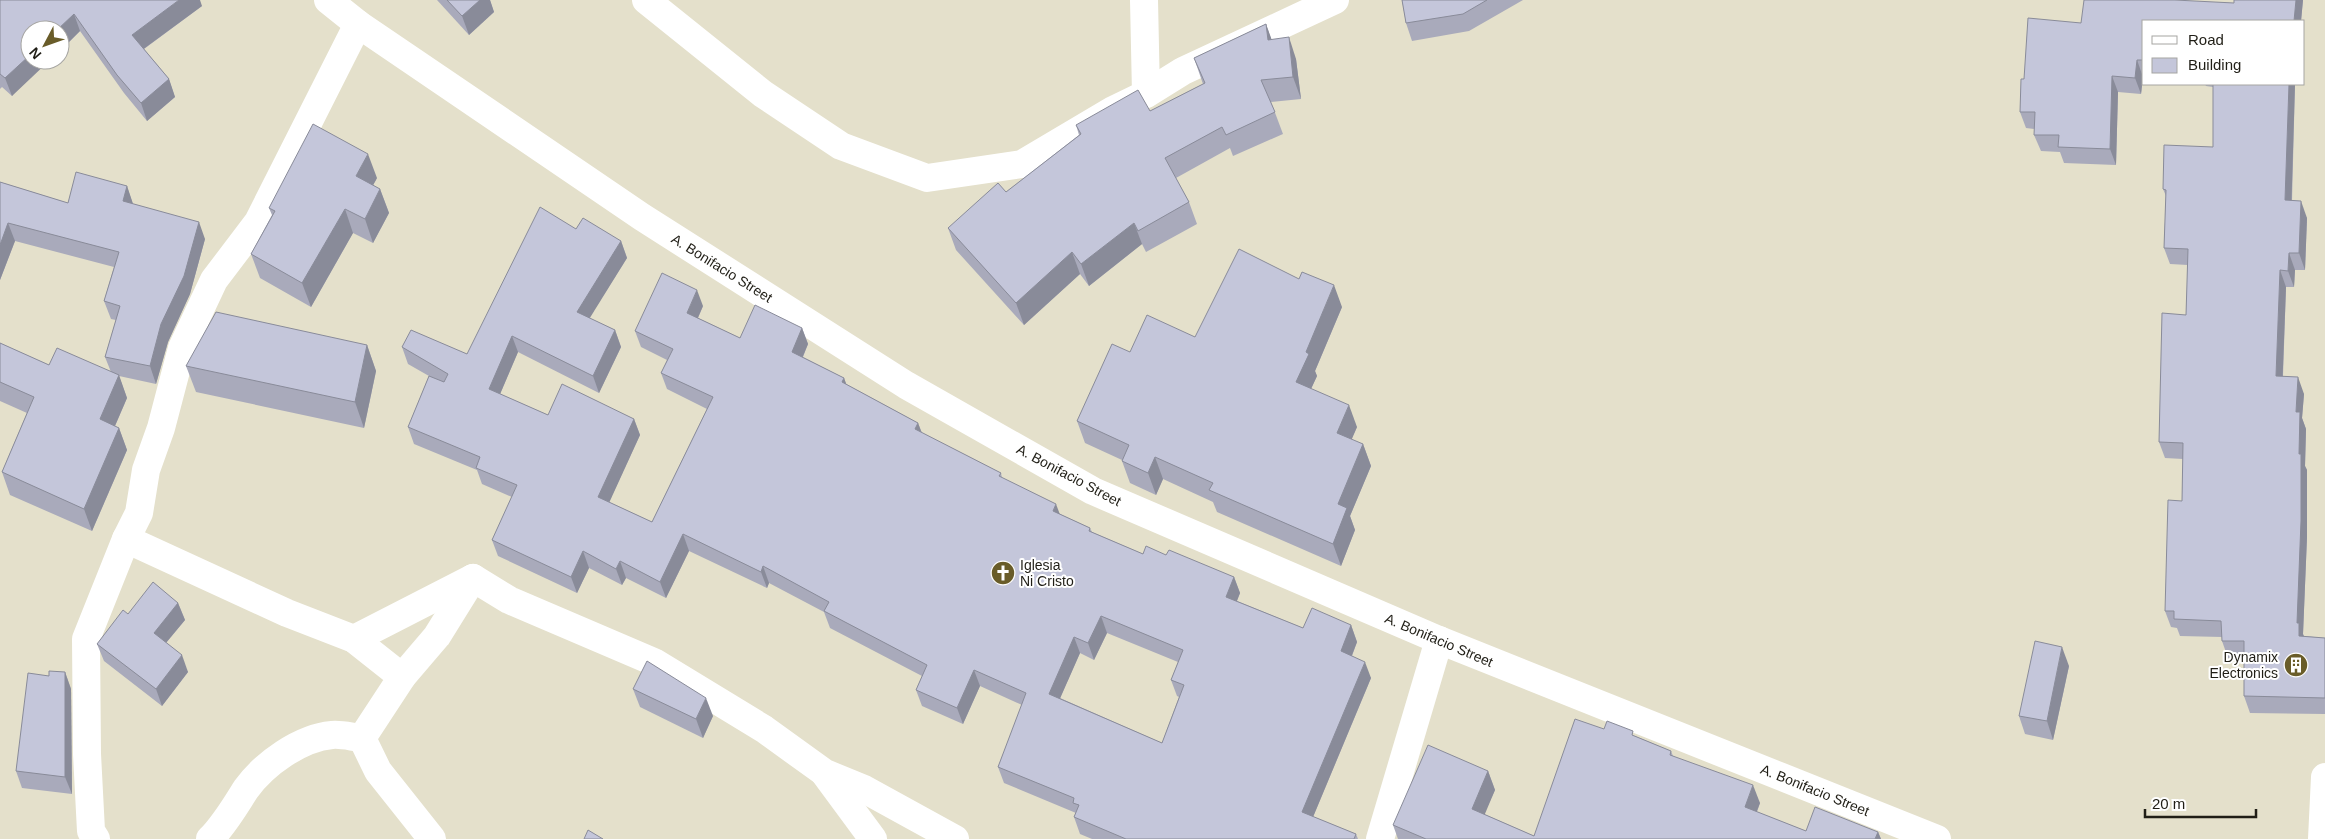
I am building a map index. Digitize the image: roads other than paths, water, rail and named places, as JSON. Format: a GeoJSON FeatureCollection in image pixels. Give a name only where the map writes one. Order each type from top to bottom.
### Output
{"type":"FeatureCollection","features":[{"type":"Feature","properties":{"kind":"street","name":"A. Bonifacio Street"},"geometry":{"type":"LineString","coordinates":[[328,0],[358,24],[642,217],[915,390],[1093,491],[1439,640],[1937,839]]}},
{"type":"Feature","properties":{"kind":"street"},"geometry":{"type":"LineString","coordinates":[[646,0],[763,94],[841,146],[927,178],[1022,164],[1113,110],[1146,94],[1183,70],[1335,0]]}},
{"type":"Feature","properties":{"kind":"street"},"geometry":{"type":"LineString","coordinates":[[1144,0],[1146,94]]}},
{"type":"Feature","properties":{"kind":"street"},"geometry":{"type":"LineString","coordinates":[[96,839],[90,831],[86,639],[126,539],[139,513],[146,470],[161,428],[182,348],[214,280],[258,222],[358,24]]}},
{"type":"Feature","properties":{"kind":"street"},"geometry":{"type":"LineString","coordinates":[[126,539],[287,613],[354,639],[402,677]]}},
{"type":"Feature","properties":{"kind":"street"},"geometry":{"type":"LineString","coordinates":[[354,639],[473,578]]}},
{"type":"Feature","properties":{"kind":"street"},"geometry":{"type":"LineString","coordinates":[[362,738],[402,677],[438,636],[473,578]]}},
{"type":"Feature","properties":{"kind":"street"},"geometry":{"type":"LineString","coordinates":[[473,578],[509,600],[654,662],[764,729],[825,773],[864,789],[955,839]]}},
{"type":"Feature","properties":{"kind":"street"},"geometry":{"type":"LineString","coordinates":[[1380,839],[1439,640]]}},
{"type":"Feature","properties":{"kind":"street"},"geometry":{"type":"LineString","coordinates":[[210,839],[226,821],[248,787],[284,754],[303,742],[332,735],[362,738]]}},
{"type":"Feature","properties":{"kind":"street"},"geometry":{"type":"LineString","coordinates":[[362,738],[378,771],[432,839]]}},
{"type":"Feature","properties":{"kind":"street"},"geometry":{"type":"LineString","coordinates":[[825,773],[873,839]]}},
{"type":"Feature","properties":{"kind":"street"},"geometry":{"type":"LineString","coordinates":[[2322,839],[2325,777]]}},
{"type":"Feature","properties":{"kind":"place","name":"Iglesia Ni Cristo"},"geometry":{"type":"Point","coordinates":[1003,573]}},
{"type":"Feature","properties":{"kind":"place","name":"Dynamix Electronics"},"geometry":{"type":"Point","coordinates":[2296,665]}}]}
